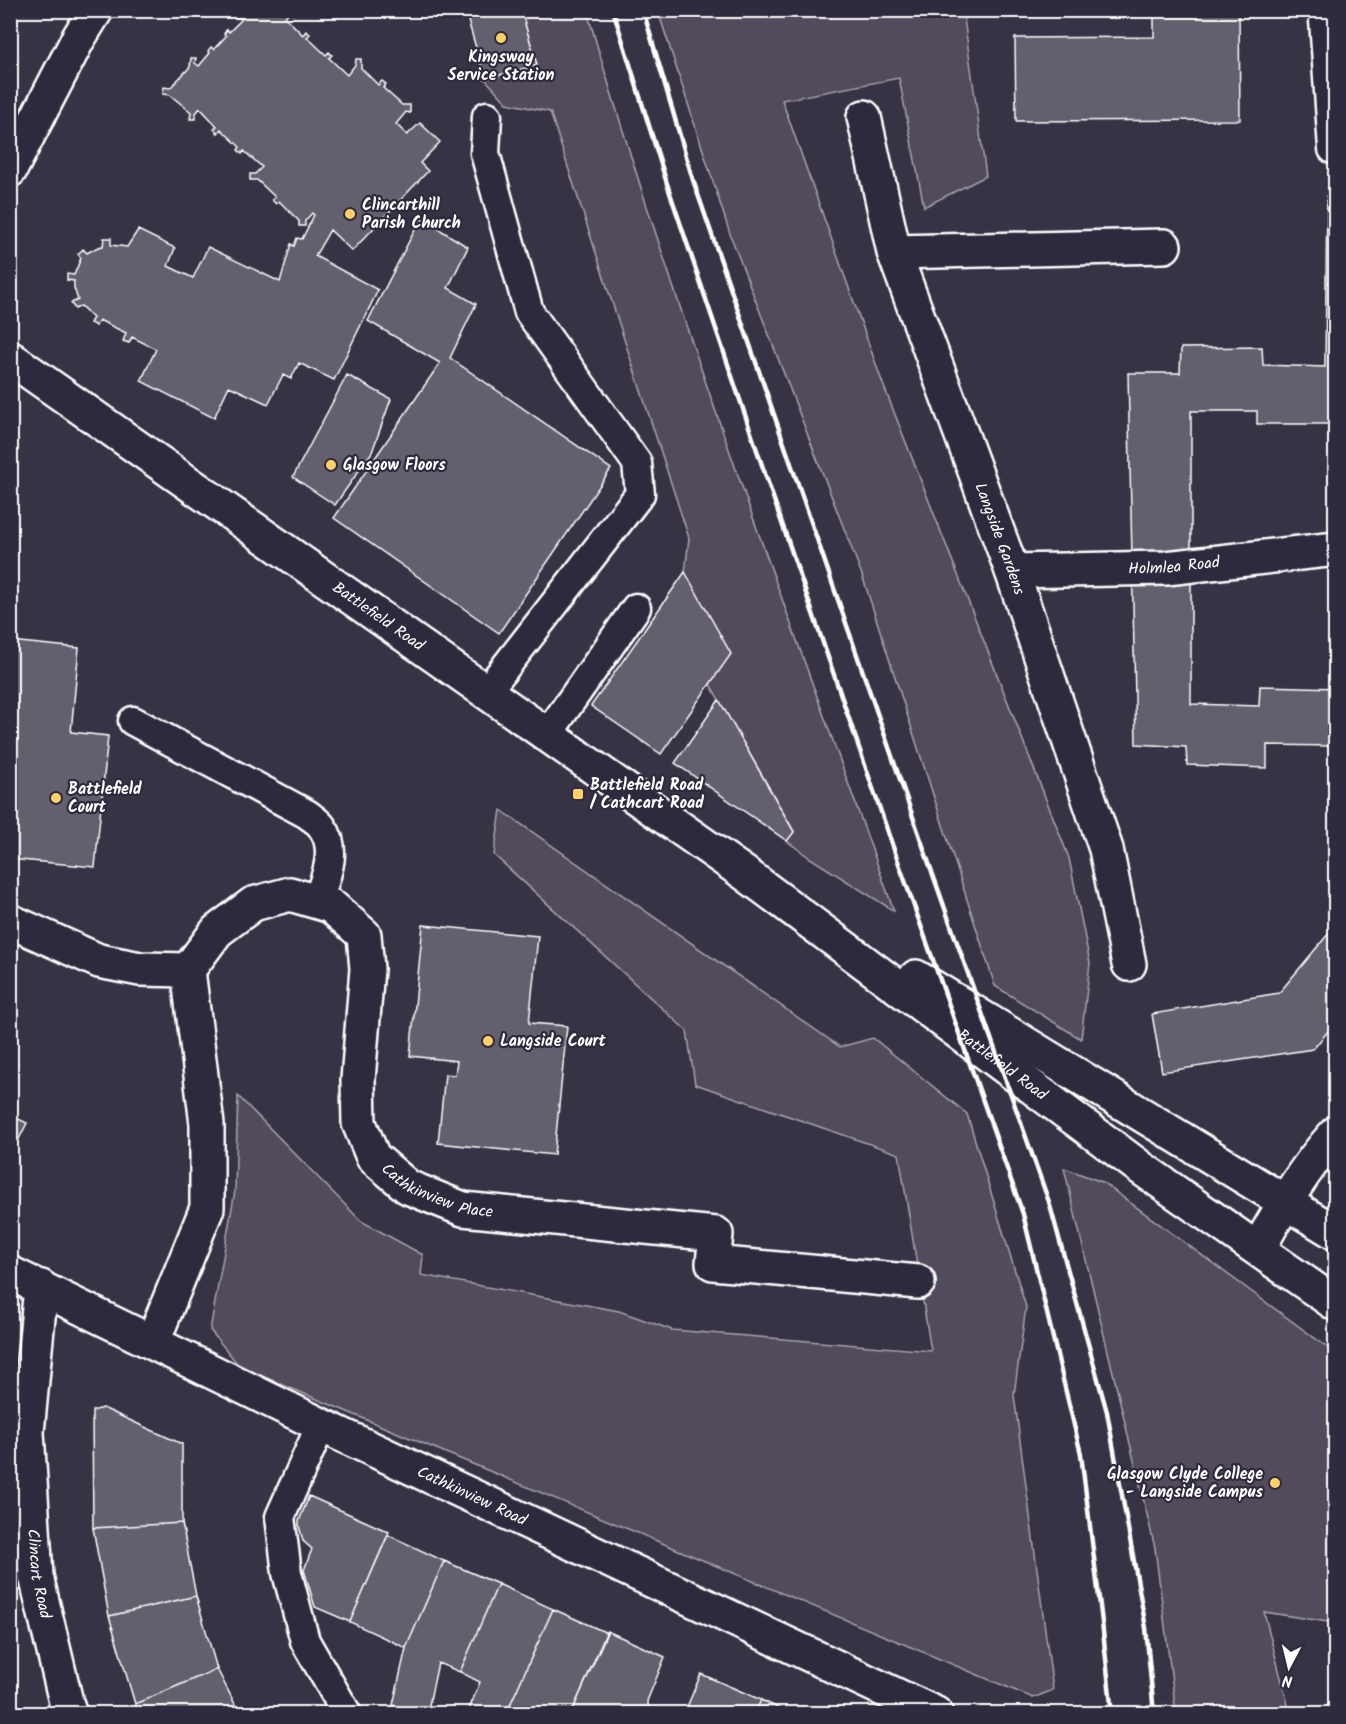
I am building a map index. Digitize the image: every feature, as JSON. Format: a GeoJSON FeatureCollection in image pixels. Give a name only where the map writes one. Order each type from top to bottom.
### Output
{"type":"FeatureCollection","features":[{"type":"Feature","properties":{"kind":"street"},"geometry":{"type":"LineString","coordinates":[[10,170],[78,39],[96,10]]}},
{"type":"Feature","properties":{"kind":"street","name":"Langside Gardens"},"geometry":{"type":"LineString","coordinates":[[864,117],[894,252],[1012,571],[1106,849],[1130,964]]}},
{"type":"Feature","properties":{"kind":"street"},"geometry":{"type":"LineString","coordinates":[[894,252],[1164,246]]}},
{"type":"Feature","properties":{"kind":"street","name":"Battlefield Road"},"geometry":{"type":"LineString","coordinates":[[10,358],[747,875],[1141,1168],[1335,1304]]}},
{"type":"Feature","properties":{"kind":"street","name":"Holmlea Road"},"geometry":{"type":"LineString","coordinates":[[1012,571],[1166,568],[1335,549]]}},
{"type":"Feature","properties":{"kind":"street","name":"Battlefield Road"},"geometry":{"type":"LineString","coordinates":[[747,875],[1335,1233]]}},
{"type":"Feature","properties":{"kind":"street","name":"Cathkinview Place"},"geometry":{"type":"LineString","coordinates":[[188,970],[217,931],[253,904],[290,894],[331,906],[364,935],[367,969],[358,1080],[359,1123],[373,1157],[408,1187],[463,1209],[716,1234],[713,1263],[918,1282]]}},
{"type":"Feature","properties":{"kind":"street"},"geometry":{"type":"LineString","coordinates":[[10,921],[99,961],[140,969],[188,970],[207,1124],[207,1208],[153,1341]]}},
{"type":"Feature","properties":{"kind":"street"},"geometry":{"type":"LineString","coordinates":[[1258,1250],[1284,1203],[1317,1154],[1335,1133]]}},
{"type":"Feature","properties":{"kind":"street","name":"Cathkinview Road"},"geometry":{"type":"LineString","coordinates":[[10,1273],[321,1425],[936,1713]]}},
{"type":"Feature","properties":{"kind":"street","name":"Clincart Road"},"geometry":{"type":"LineString","coordinates":[[41,1287],[27,1432],[36,1576],[70,1713]]}},
{"type":"Feature","properties":{"kind":"lane"},"geometry":{"type":"LineString","coordinates":[[1324,20],[1333,149],[1335,149]]}},
{"type":"Feature","properties":{"kind":"lane"},"geometry":{"type":"LineString","coordinates":[[486,692],[640,494],[638,463],[529,312],[485,153],[487,116]]}},
{"type":"Feature","properties":{"kind":"lane"},"geometry":{"type":"LineString","coordinates":[[547,735],[636,608]]}},
{"type":"Feature","properties":{"kind":"lane"},"geometry":{"type":"LineString","coordinates":[[133,721],[307,814],[322,827],[330,847],[330,863],[317,902]]}},
{"type":"Feature","properties":{"kind":"lane"},"geometry":{"type":"LineString","coordinates":[[321,1425],[280,1517],[287,1573],[305,1641],[347,1713]]}},
{"type":"Feature","properties":{"kind":"shaded area"},"geometry":{"type":"Polygon","coordinates":[[[761,10],[963,11],[986,176],[924,207],[899,78],[782,100],[883,384],[1069,858],[1090,963],[1081,1039],[995,986],[862,575],[731,237],[658,11],[744,11],[745,14],[761,10]]]}},
{"type":"Feature","properties":{"kind":"shaded area"},"geometry":{"type":"Polygon","coordinates":[[[521,11],[587,11],[621,125],[695,351],[894,911],[787,841],[794,831],[710,684],[730,654],[685,572],[689,538],[550,112],[507,103],[485,79],[537,65],[521,11]]]}},
{"type":"Feature","properties":{"kind":"shaded area"},"geometry":{"type":"Polygon","coordinates":[[[501,810],[840,1047],[873,1038],[967,1114],[1026,1307],[1014,1395],[1053,1690],[1033,1698],[240,1367],[210,1330],[235,1191],[238,1096],[361,1221],[423,1255],[421,1275],[619,1311],[672,1330],[931,1351],[899,1154],[695,1084],[687,1031],[494,855],[501,810]]]}},
{"type":"Feature","properties":{"kind":"shaded area"},"geometry":{"type":"Polygon","coordinates":[[[1064,1168],[1102,1182],[1335,1353],[1335,1623],[1264,1612],[1290,1713],[1176,1713],[1155,1548],[1064,1168]]]}},
{"type":"Feature","properties":{"kind":"building","name":"Clincarthill Parish Church"},"geometry":{"type":"Polygon","coordinates":[[[235,10],[294,10],[294,14],[288,13],[285,17],[303,35],[306,31],[310,34],[307,37],[326,55],[329,52],[332,55],[329,58],[347,75],[355,65],[356,59],[361,59],[361,68],[378,85],[382,81],[386,84],[383,88],[402,105],[410,105],[410,113],[406,112],[396,124],[407,135],[420,123],[440,142],[420,163],[428,171],[352,251],[330,230],[315,256],[378,290],[334,380],[299,363],[291,379],[283,375],[268,404],[229,386],[214,418],[141,381],[156,349],[132,337],[129,343],[123,341],[126,333],[99,320],[96,326],[90,323],[93,318],[81,306],[75,309],[71,303],[78,300],[74,281],[67,280],[67,274],[74,275],[81,258],[78,254],[83,249],[87,253],[103,246],[104,238],[111,238],[111,245],[127,247],[138,230],[175,248],[168,266],[193,278],[208,247],[280,282],[291,244],[294,246],[297,238],[302,239],[314,215],[312,213],[305,221],[305,226],[299,226],[299,221],[279,201],[276,204],[272,200],[275,197],[257,180],[250,180],[250,174],[255,174],[262,167],[244,151],[242,154],[238,150],[240,147],[221,129],[218,133],[214,129],[217,126],[200,108],[196,113],[196,119],[190,119],[191,112],[170,95],[163,94],[164,87],[170,88],[190,67],[191,58],[196,58],[195,63],[199,66],[210,53],[208,51],[211,47],[214,49],[226,36],[224,34],[227,29],[229,32],[242,19],[234,16],[235,10]]]}},
{"type":"Feature","properties":{"kind":"building","name":"Kingsway Service Station"},"geometry":{"type":"Polygon","coordinates":[[[465,10],[521,10],[537,65],[485,79],[465,10]]]}},
{"type":"Feature","properties":{"kind":"building"},"geometry":{"type":"Polygon","coordinates":[[[1154,10],[1239,10],[1240,120],[1016,121],[1015,38],[1154,37],[1154,10]]]}},
{"type":"Feature","properties":{"kind":"building"},"geometry":{"type":"Polygon","coordinates":[[[1327,195],[1336,195],[1336,424],[1257,424],[1257,411],[1191,411],[1191,704],[1259,706],[1260,686],[1336,688],[1336,1022],[1313,1049],[1162,1072],[1152,1014],[1279,993],[1334,927],[1334,746],[1267,745],[1267,768],[1187,765],[1186,747],[1136,744],[1128,373],[1180,373],[1181,348],[1262,347],[1263,365],[1325,367],[1327,195]]]}},
{"type":"Feature","properties":{"kind":"building"},"geometry":{"type":"Polygon","coordinates":[[[421,218],[468,247],[448,288],[476,304],[450,358],[611,469],[499,633],[334,518],[440,363],[368,321],[421,218]]]}},
{"type":"Feature","properties":{"kind":"building"},"geometry":{"type":"Polygon","coordinates":[[[347,375],[391,399],[372,452],[335,505],[293,477],[347,375]]]}},
{"type":"Feature","properties":{"kind":"building"},"geometry":{"type":"Polygon","coordinates":[[[685,572],[731,654],[661,754],[591,706],[685,572]]]}},
{"type":"Feature","properties":{"kind":"building","name":"Battlefield Court"},"geometry":{"type":"Polygon","coordinates":[[[10,641],[79,648],[71,732],[108,736],[95,867],[10,859],[10,641]]]}},
{"type":"Feature","properties":{"kind":"building"},"geometry":{"type":"Polygon","coordinates":[[[719,700],[794,832],[787,841],[675,763],[719,700]]]}},
{"type":"Feature","properties":{"kind":"building","name":"Langside Court"},"geometry":{"type":"Polygon","coordinates":[[[423,925],[538,936],[529,1023],[567,1026],[554,1155],[438,1143],[445,1074],[455,1075],[457,1061],[410,1056],[423,925]]]}},
{"type":"Feature","properties":{"kind":"building"},"geometry":{"type":"Polygon","coordinates":[[[10,1115],[27,1123],[10,1157],[10,1115]]]}},
{"type":"Feature","properties":{"kind":"building"},"geometry":{"type":"Polygon","coordinates":[[[103,1408],[182,1444],[182,1523],[93,1528],[92,1411],[103,1408]]]}},
{"type":"Feature","properties":{"kind":"building"},"geometry":{"type":"Polygon","coordinates":[[[309,1496],[389,1532],[350,1622],[315,1607],[304,1570],[312,1549],[303,1541],[299,1526],[309,1496]]]}},
{"type":"Feature","properties":{"kind":"building"},"geometry":{"type":"Polygon","coordinates":[[[182,1523],[196,1596],[109,1616],[93,1528],[182,1523]]]}},
{"type":"Feature","properties":{"kind":"building"},"geometry":{"type":"Polygon","coordinates":[[[388,1535],[444,1561],[406,1648],[350,1622],[388,1535]]]}},
{"type":"Feature","properties":{"kind":"building"},"geometry":{"type":"Polygon","coordinates":[[[444,1561],[498,1584],[460,1672],[438,1663],[427,1714],[412,1714],[393,1705],[406,1648],[444,1561]]]}},
{"type":"Feature","properties":{"kind":"building"},"geometry":{"type":"Polygon","coordinates":[[[498,1584],[553,1609],[506,1714],[467,1714],[480,1682],[460,1672],[498,1584]]]}},
{"type":"Feature","properties":{"kind":"building"},"geometry":{"type":"Polygon","coordinates":[[[196,1596],[217,1669],[135,1704],[109,1616],[196,1596]]]}},
{"type":"Feature","properties":{"kind":"building"},"geometry":{"type":"Polygon","coordinates":[[[553,1609],[607,1633],[571,1714],[549,1712],[548,1714],[506,1714],[553,1609]]]}},
{"type":"Feature","properties":{"kind":"building"},"geometry":{"type":"Polygon","coordinates":[[[607,1631],[665,1657],[647,1701],[651,1714],[571,1714],[607,1631]]]}},
{"type":"Feature","properties":{"kind":"building"},"geometry":{"type":"Polygon","coordinates":[[[217,1669],[240,1714],[140,1714],[135,1704],[217,1669]]]}},
{"type":"Feature","properties":{"kind":"building"},"geometry":{"type":"Polygon","coordinates":[[[701,1674],[761,1700],[755,1714],[684,1714],[701,1674]]]}},
{"type":"Feature","properties":{"kind":"building"},"geometry":{"type":"Polygon","coordinates":[[[761,1700],[791,1714],[755,1714],[761,1700]]]}},
{"type":"Feature","properties":{"kind":"railway"},"geometry":{"type":"LineString","coordinates":[[613,10],[669,190],[762,465],[892,844],[1023,1214],[1081,1454],[1112,1714]]}},
{"type":"Feature","properties":{"kind":"railway"},"geometry":{"type":"LineString","coordinates":[[643,10],[693,180],[932,872],[1049,1202],[1107,1412],[1146,1628],[1154,1714]]}},
{"type":"Feature","properties":{"kind":"place","name":"Kingsway Service Station"},"geometry":{"type":"Point","coordinates":[501,38]}},
{"type":"Feature","properties":{"kind":"place","name":"Clincarthill Parish Church"},"geometry":{"type":"Point","coordinates":[350,214]}},
{"type":"Feature","properties":{"kind":"place","name":"Glasgow Floors"},"geometry":{"type":"Point","coordinates":[331,465]}},
{"type":"Feature","properties":{"kind":"place","name":"Battlefield Road / Cathcart Road"},"geometry":{"type":"Point","coordinates":[578,794]}},
{"type":"Feature","properties":{"kind":"place","name":"Battlefield Court"},"geometry":{"type":"Point","coordinates":[56,798]}},
{"type":"Feature","properties":{"kind":"place","name":"Langside Court"},"geometry":{"type":"Point","coordinates":[488,1041]}},
{"type":"Feature","properties":{"kind":"place","name":"Glasgow Clyde College - Langside Campus"},"geometry":{"type":"Point","coordinates":[1275,1483]}}]}
